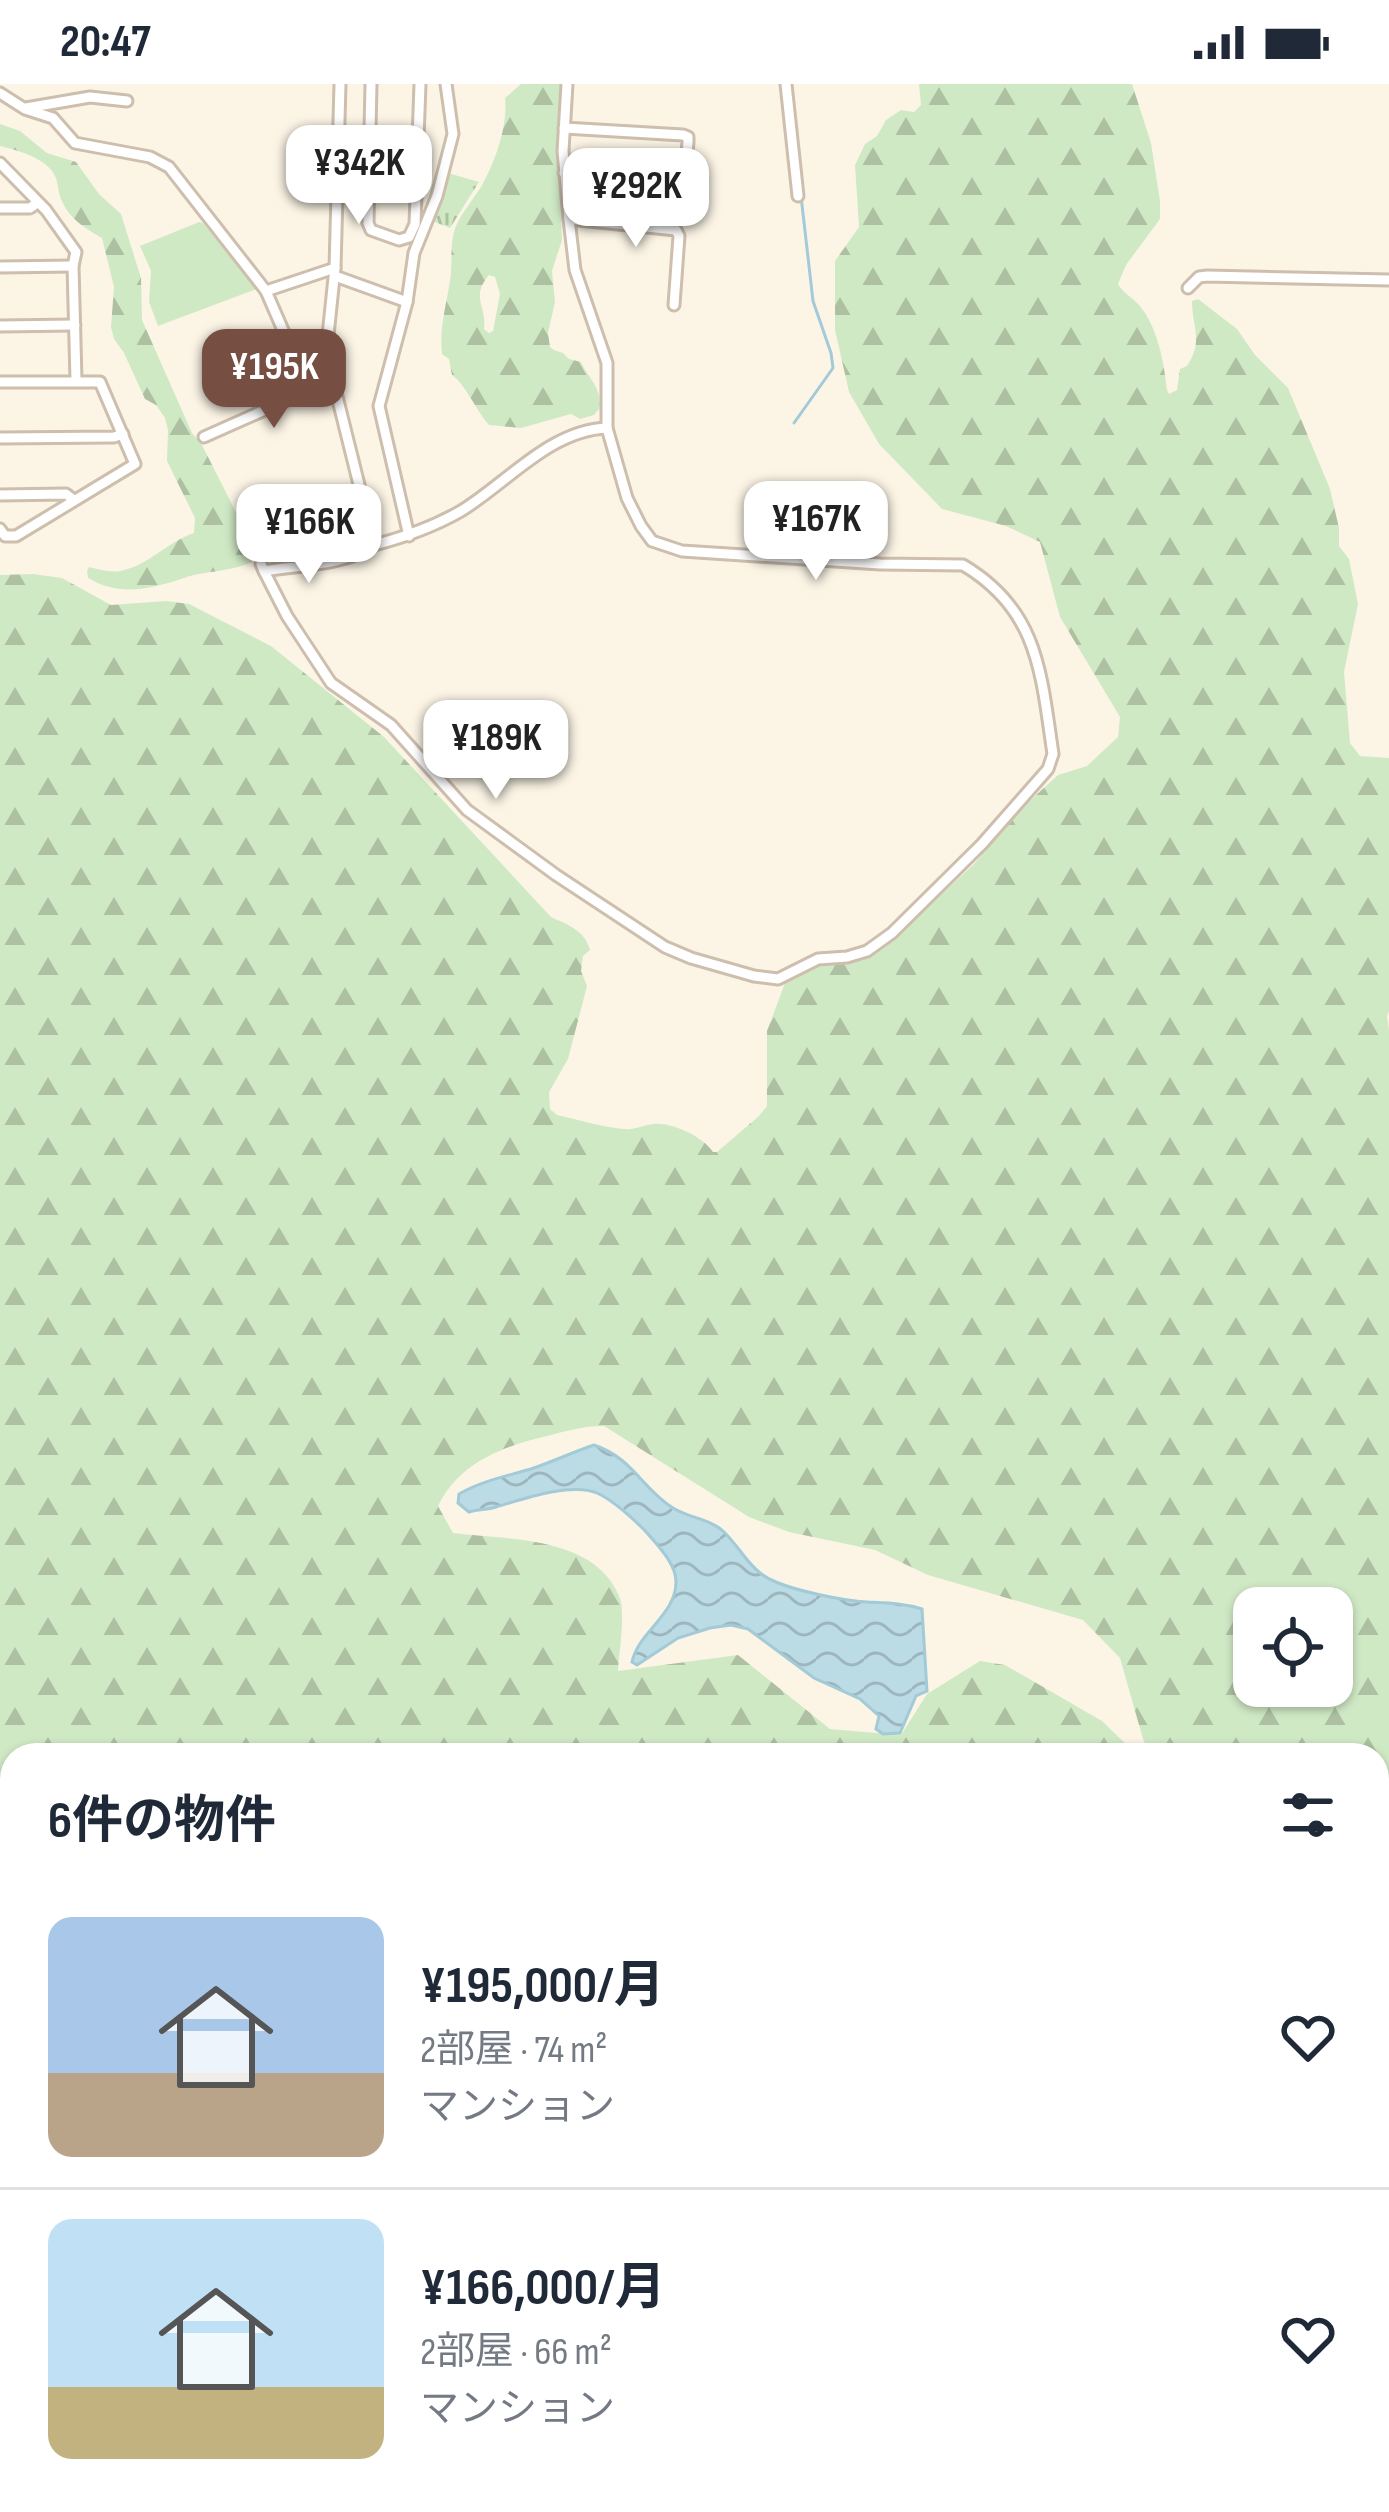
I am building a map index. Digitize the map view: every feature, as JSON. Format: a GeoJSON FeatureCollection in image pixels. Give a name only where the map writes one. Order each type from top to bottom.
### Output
{"type":"FeatureCollection","features":[{"type":"Feature","properties":{"kind":"street"},"geometry":{"type":"LineString","coordinates":[[340,84],[335,272],[327,345],[374,545]]}},
{"type":"Feature","properties":{"kind":"street"},"geometry":{"type":"LineString","coordinates":[[371,84],[368,223],[371,230],[400,240],[409,237],[415,224],[420,84]]}},
{"type":"Feature","properties":{"kind":"street"},"geometry":{"type":"LineString","coordinates":[[409,536],[379,414],[414,253],[453,134],[446,84]]}},
{"type":"Feature","properties":{"kind":"street"},"geometry":{"type":"LineString","coordinates":[[567,84],[564,173],[575,270],[607,363],[607,428],[627,498],[652,541],[682,551],[729,555],[963,565],[1006,598],[1025,625],[1041,674],[1053,754],[1048,769],[982,844],[892,933],[867,951],[818,959],[770,979],[691,958],[642,933],[467,810],[391,725],[331,683],[263,568],[341,559],[409,536],[465,509],[566,439],[593,428],[607,428]]}},
{"type":"Feature","properties":{"kind":"street"},"geometry":{"type":"LineString","coordinates":[[786,84],[798,196]]}},
{"type":"Feature","properties":{"kind":"street"},"geometry":{"type":"LineString","coordinates":[[0,93],[23,108],[53,118],[75,143],[162,161],[266,291],[302,374],[313,386]]}},
{"type":"Feature","properties":{"kind":"street"},"geometry":{"type":"LineString","coordinates":[[23,108],[90,97],[128,100]]}},
{"type":"Feature","properties":{"kind":"street"},"geometry":{"type":"LineString","coordinates":[[564,128],[683,135],[688,140],[685,175],[680,179],[564,173]]}},
{"type":"Feature","properties":{"kind":"street"},"geometry":{"type":"LineString","coordinates":[[0,163],[46,210],[76,252],[76,380]]}},
{"type":"Feature","properties":{"kind":"street"},"geometry":{"type":"LineString","coordinates":[[0,208],[30,208],[37,203]]}},
{"type":"Feature","properties":{"kind":"street"},"geometry":{"type":"LineString","coordinates":[[569,219],[676,230],[674,305]]}},
{"type":"Feature","properties":{"kind":"street"},"geometry":{"type":"LineString","coordinates":[[0,267],[74,266]]}},
{"type":"Feature","properties":{"kind":"street"},"geometry":{"type":"LineString","coordinates":[[266,291],[335,272],[407,302]]}},
{"type":"Feature","properties":{"kind":"street"},"geometry":{"type":"LineString","coordinates":[[1188,288],[1198,277],[1207,276],[1389,280]]}},
{"type":"Feature","properties":{"kind":"street"},"geometry":{"type":"LineString","coordinates":[[0,326],[75,325]]}},
{"type":"Feature","properties":{"kind":"street"},"geometry":{"type":"LineString","coordinates":[[0,382],[100,382],[135,464],[16,536],[5,536],[0,529]]}},
{"type":"Feature","properties":{"kind":"street"},"geometry":{"type":"LineString","coordinates":[[204,437],[313,386],[334,388]]}},
{"type":"Feature","properties":{"kind":"street"},"geometry":{"type":"LineString","coordinates":[[0,438],[123,434]]}},
{"type":"Feature","properties":{"kind":"street"},"geometry":{"type":"LineString","coordinates":[[0,495],[66,494],[74,500]]}},
{"type":"Feature","properties":{"kind":"green space"},"geometry":{"type":"Polygon","coordinates":[[[521,84],[564,84],[562,240],[552,271],[555,302],[548,333],[550,347],[581,362],[600,402],[594,415],[580,419],[571,414],[521,428],[489,425],[452,375],[441,345],[454,233],[496,156],[505,98],[521,84]],[[489,275],[480,296],[484,329],[489,333],[500,294],[495,277],[489,275]]]}},
{"type":"Feature","properties":{"kind":"green space"},"geometry":{"type":"Polygon","coordinates":[[[919,84],[1132,84],[1151,143],[1160,219],[1118,284],[1151,324],[1167,390],[1169,394],[1177,390],[1180,369],[1187,366],[1195,349],[1192,301],[1198,299],[1237,329],[1288,388],[1330,489],[1339,546],[1349,559],[1358,604],[1344,672],[1350,743],[1360,756],[1389,758],[1389,1743],[1145,1743],[1120,1658],[1083,1620],[928,1575],[875,1550],[789,1532],[749,1517],[597,1426],[531,1440],[484,1458],[458,1478],[438,1506],[453,1533],[547,1544],[590,1561],[607,1576],[621,1603],[618,1671],[738,1655],[830,1729],[901,1735],[927,1694],[980,1661],[1005,1665],[1102,1721],[1125,1743],[0,1743],[0,575],[62,578],[111,605],[189,604],[271,646],[384,737],[551,917],[584,938],[590,950],[583,956],[581,971],[587,986],[568,1059],[549,1092],[550,1109],[557,1115],[616,1128],[669,1125],[717,1152],[767,1106],[767,1031],[785,983],[818,965],[872,955],[889,943],[973,865],[1058,775],[1087,766],[1118,737],[1120,717],[1060,617],[1040,542],[1006,526],[942,509],[879,444],[849,392],[835,330],[835,261],[859,227],[855,165],[865,144],[901,110],[914,112],[921,105],[919,84]]]}},
{"type":"Feature","properties":{"kind":"green space"},"geometry":{"type":"Polygon","coordinates":[[[0,124],[20,131],[47,153],[76,162],[121,214],[141,278],[142,320],[192,433],[252,544],[252,562],[135,589],[111,588],[88,578],[89,567],[116,571],[140,564],[194,533],[195,518],[167,461],[165,418],[145,399],[114,339],[114,287],[102,238],[68,212],[47,166],[0,146],[0,124]]]}},
{"type":"Feature","properties":{"kind":"green space"},"geometry":{"type":"Polygon","coordinates":[[[448,173],[479,182],[450,228],[432,221],[448,173]]]}},
{"type":"Feature","properties":{"kind":"green space"},"geometry":{"type":"Polygon","coordinates":[[[199,222],[257,289],[158,326],[149,302],[151,271],[140,246],[199,222]]]}},
{"type":"Feature","properties":{"kind":"water"},"geometry":{"type":"Polygon","coordinates":[[[594,1445],[618,1458],[673,1508],[718,1527],[767,1578],[834,1598],[922,1609],[927,1691],[916,1696],[900,1733],[883,1734],[876,1729],[879,1716],[860,1699],[814,1678],[748,1629],[710,1628],[678,1638],[637,1665],[632,1662],[641,1641],[670,1604],[675,1575],[648,1534],[603,1496],[561,1490],[469,1512],[458,1503],[459,1494],[476,1486],[594,1445]]]}},
{"type":"Feature","properties":{"kind":"waterway"},"geometry":{"type":"LineString","coordinates":[[794,423],[833,368],[813,301],[801,196]]}}]}
